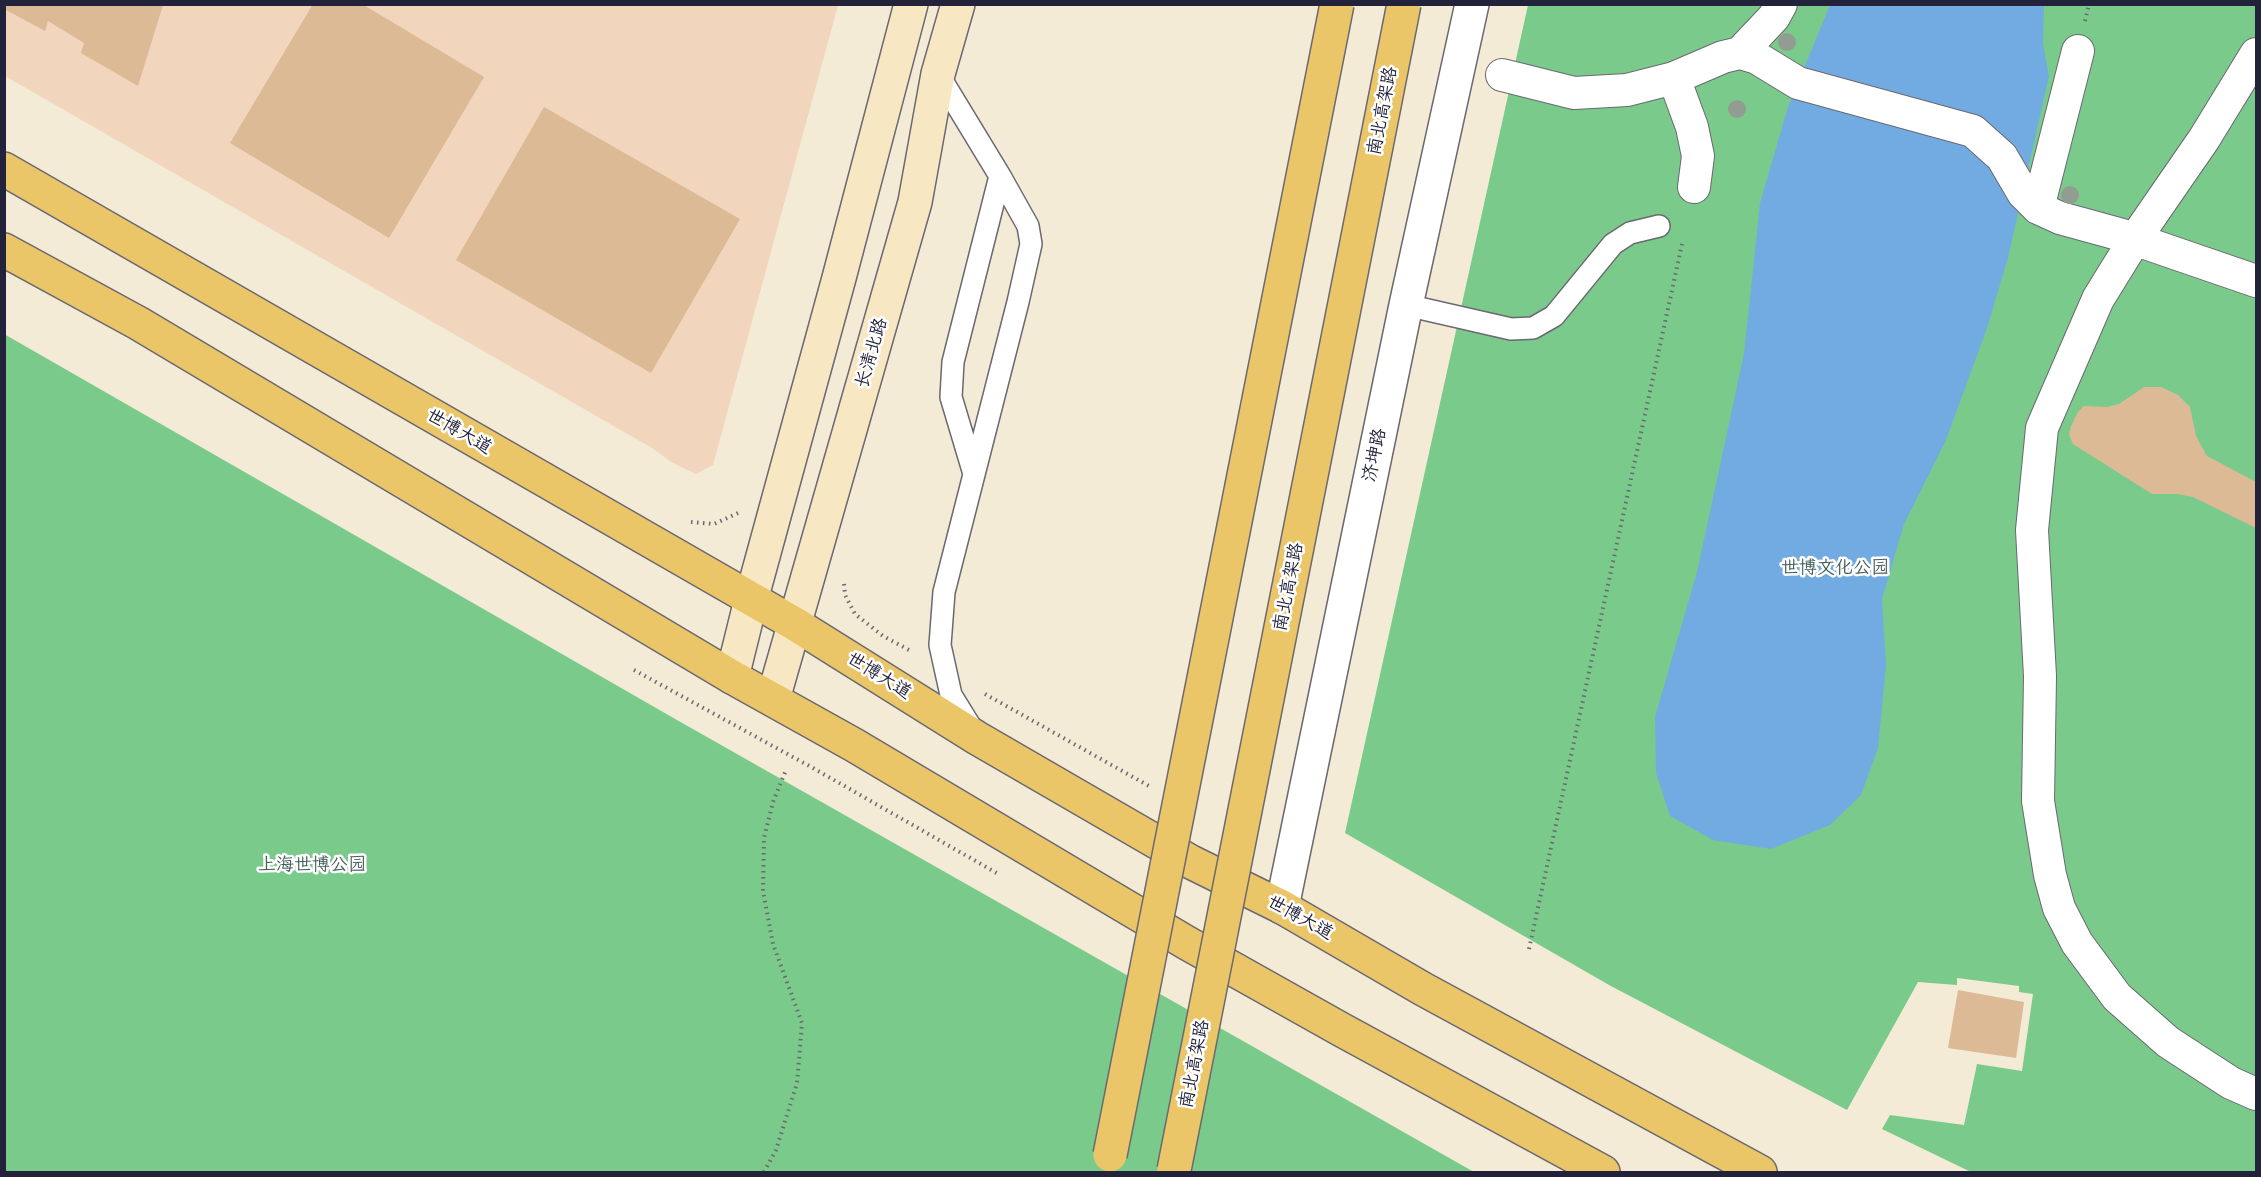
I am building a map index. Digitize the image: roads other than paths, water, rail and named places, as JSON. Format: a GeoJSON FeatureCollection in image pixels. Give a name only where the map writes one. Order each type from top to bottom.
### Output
{"type":"FeatureCollection","features":[{"type":"Feature","properties":{"kind":"main road"},"geometry":{"type":"LineString","coordinates":[[732,677],[911,4]]}},
{"type":"Feature","properties":{"kind":"main road","name":"长清北路"},"geometry":{"type":"LineString","coordinates":[[773,699],[915,202],[938,74],[958,4]]}},
{"type":"Feature","properties":{"kind":"main road"},"geometry":{"type":"LineString","coordinates":[[1110,1155],[1337,4]]}},
{"type":"Feature","properties":{"kind":"main road","name":"南北高架路"},"geometry":{"type":"LineString","coordinates":[[1174,1170],[1404,4]]}},
{"type":"Feature","properties":{"kind":"main road","name":"世博大道"},"geometry":{"type":"LineString","coordinates":[[4,170],[795,624],[977,738],[1191,862],[1282,907],[1423,989],[1760,1173]]}},
{"type":"Feature","properties":{"kind":"main road"},"geometry":{"type":"LineString","coordinates":[[4,250],[138,323],[732,677],[1187,943],[1603,1173]]}},
{"type":"Feature","properties":{"kind":"street","name":"济坤路"},"geometry":{"type":"LineString","coordinates":[[1282,907],[1406,305],[1472,4]]}},
{"type":"Feature","properties":{"kind":"street"},"geometry":{"type":"LineString","coordinates":[[1740,53],[1774,17],[1781,4]]}},
{"type":"Feature","properties":{"kind":"street"},"geometry":{"type":"LineString","coordinates":[[2038,208],[2078,51]]}},
{"type":"Feature","properties":{"kind":"street"},"geometry":{"type":"LineString","coordinates":[[1502,75],[1574,93],[1627,90],[1674,78],[1723,57],[1740,53],[1757,58],[1798,83],[1973,131],[2002,157],[2023,193],[2038,208],[2060,218],[2135,239],[2256,281]]}},
{"type":"Feature","properties":{"kind":"street"},"geometry":{"type":"LineString","coordinates":[[2256,54],[2204,139],[2135,239],[2098,299],[2042,428],[2032,530],[2040,676],[2038,801],[2050,875],[2059,908],[2077,943],[2117,997],[2168,1042],[2231,1083],[2256,1094]]}},
{"type":"Feature","properties":{"kind":"street"},"geometry":{"type":"LineString","coordinates":[[1674,78],[1692,127],[1698,156],[1694,187]]}},
{"type":"Feature","properties":{"kind":"lane"},"geometry":{"type":"LineString","coordinates":[[938,74],[1028,226],[1031,244],[944,592],[940,645],[945,671],[951,695],[977,738]]}},
{"type":"Feature","properties":{"kind":"lane"},"geometry":{"type":"LineString","coordinates":[[974,474],[951,397],[953,362],[1000,176]]}},
{"type":"Feature","properties":{"kind":"lane"},"geometry":{"type":"LineString","coordinates":[[1406,305],[1510,329],[1533,328],[1554,316],[1613,244],[1630,233],[1659,226]]}},
{"type":"Feature","properties":{"kind":"water"},"geometry":{"type":"Polygon","coordinates":[[[1830,5],[2044,5],[2043,44],[2049,76],[2008,258],[1987,328],[1946,440],[1904,524],[1882,599],[1886,665],[1878,748],[1861,795],[1830,825],[1771,849],[1713,840],[1670,816],[1656,773],[1655,717],[1697,572],[1744,354],[1760,203],[1788,107],[1830,5]]]}},
{"type":"Feature","properties":{"kind":"park label","name":"世博文化公园"},"geometry":{"type":"Point","coordinates":[1835,568]}},
{"type":"Feature","properties":{"kind":"park label","name":"上海世博公园"},"geometry":{"type":"Point","coordinates":[312,865]}}]}
